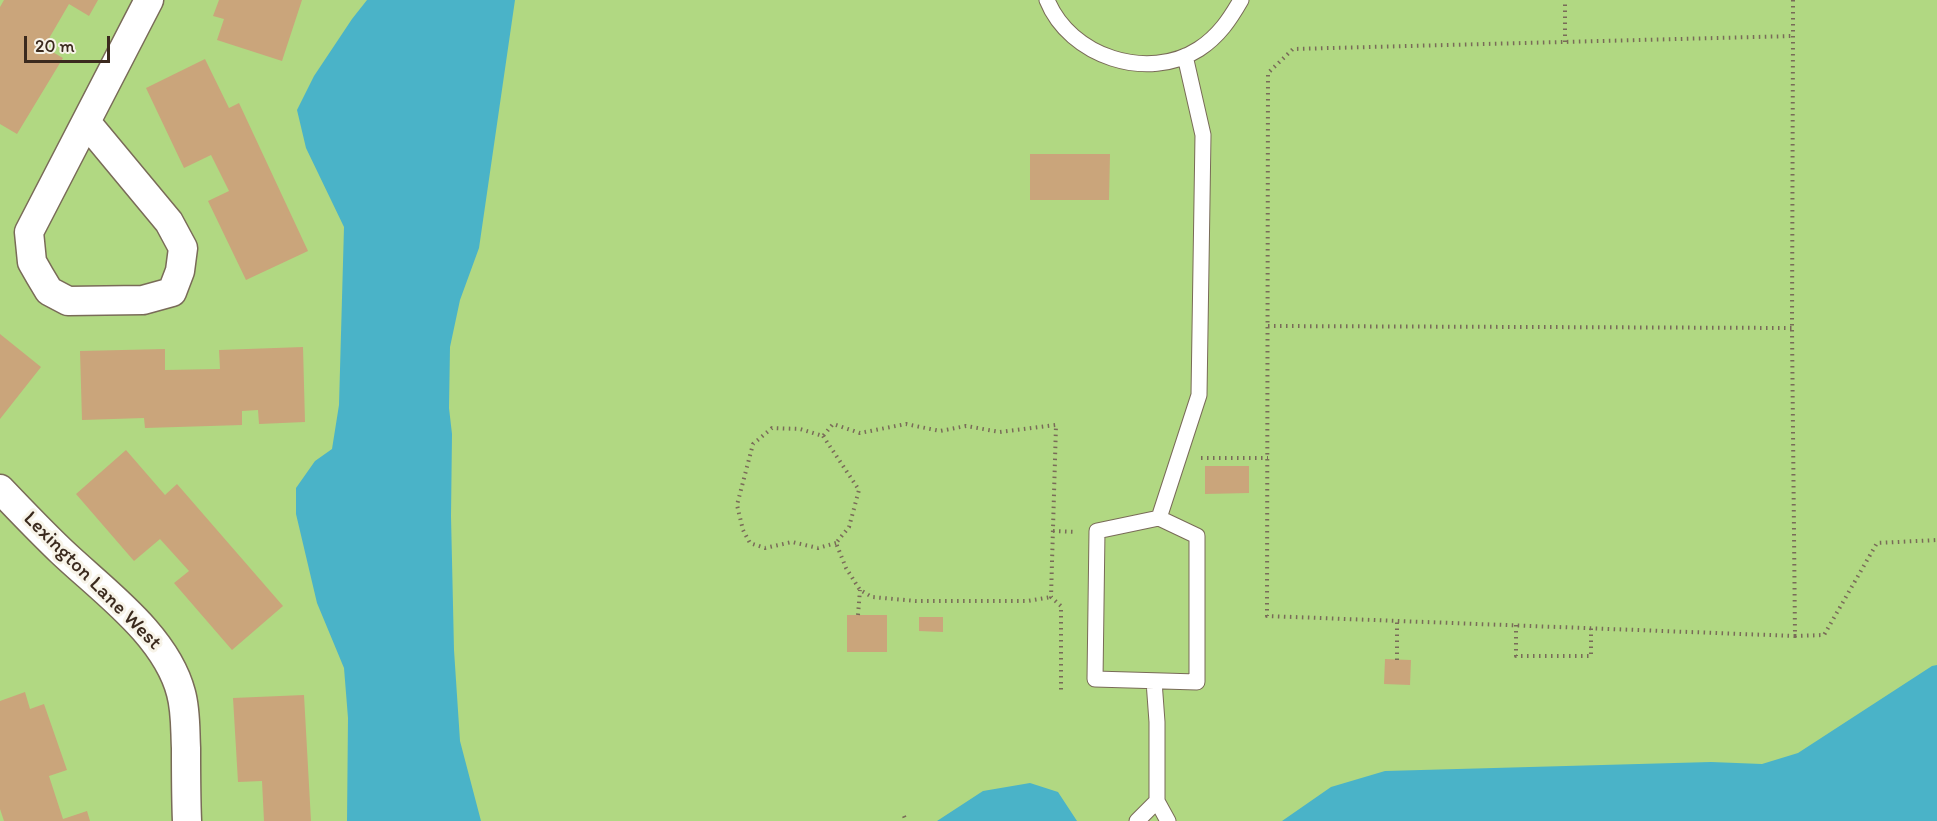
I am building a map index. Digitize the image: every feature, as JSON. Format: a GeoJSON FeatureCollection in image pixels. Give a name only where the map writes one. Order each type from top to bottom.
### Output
{"type":"FeatureCollection","features":[{"type":"Feature","properties":{"kind":"street"},"geometry":{"type":"LineString","coordinates":[[86,122],[169,222],[183,248],[180,271],[172,292],[143,300],[68,301],[49,291],[32,262],[29,232],[149,0]]}},
{"type":"Feature","properties":{"kind":"street","name":"Lexington Lane West"},"geometry":{"type":"LineString","coordinates":[[0,489],[150,636],[175,673],[182,694],[185,716],[187,821]]}},
{"type":"Feature","properties":{"kind":"lane"},"geometry":{"type":"LineString","coordinates":[[1047,0],[1063,26],[1081,43],[1096,53],[1129,63],[1158,63],[1185,56],[1200,49],[1225,27],[1241,0]]}},
{"type":"Feature","properties":{"kind":"lane"},"geometry":{"type":"LineString","coordinates":[[1159,518],[1199,395],[1203,135],[1185,56]]}},
{"type":"Feature","properties":{"kind":"lane"},"geometry":{"type":"LineString","coordinates":[[1159,518],[1197,537],[1197,682],[1095,679],[1097,531],[1159,518]]}},
{"type":"Feature","properties":{"kind":"lane"},"geometry":{"type":"LineString","coordinates":[[1154,681],[1157,722],[1157,801],[1168,821]]}},
{"type":"Feature","properties":{"kind":"lane"},"geometry":{"type":"LineString","coordinates":[[1137,821],[1157,801]]}},
{"type":"Feature","properties":{"kind":"path"},"geometry":{"type":"LineString","coordinates":[[1565,0],[1565,42]]}},
{"type":"Feature","properties":{"kind":"path"},"geometry":{"type":"LineString","coordinates":[[1793,0],[1792,328],[1795,636]]}},
{"type":"Feature","properties":{"kind":"path"},"geometry":{"type":"LineString","coordinates":[[1793,36],[1293,49],[1268,73],[1267,616],[1795,636],[1824,635],[1877,543],[1937,540]]}},
{"type":"Feature","properties":{"kind":"path"},"geometry":{"type":"LineString","coordinates":[[1268,326],[1792,328]]}},
{"type":"Feature","properties":{"kind":"path"},"geometry":{"type":"LineString","coordinates":[[823,436],[833,424],[860,433],[906,424],[940,431],[966,426],[1000,432],[1056,425],[1051,597],[1061,606],[1060,690]]}},
{"type":"Feature","properties":{"kind":"path"},"geometry":{"type":"LineString","coordinates":[[772,428],[800,429],[823,436],[859,490],[849,527],[836,543],[818,548],[792,542],[765,548],[750,543],[743,530],[736,505],[753,444],[772,428]]}},
{"type":"Feature","properties":{"kind":"path"},"geometry":{"type":"LineString","coordinates":[[1179,458],[1268,458]]}},
{"type":"Feature","properties":{"kind":"path"},"geometry":{"type":"LineString","coordinates":[[836,543],[846,568],[860,590],[872,597],[916,601],[1028,601],[1051,597]]}},
{"type":"Feature","properties":{"kind":"path"},"geometry":{"type":"LineString","coordinates":[[858,615],[860,590]]}},
{"type":"Feature","properties":{"kind":"path"},"geometry":{"type":"LineString","coordinates":[[1397,660],[1398,620]]}},
{"type":"Feature","properties":{"kind":"path"},"geometry":{"type":"LineString","coordinates":[[1516,625],[1516,656],[1591,656],[1592,628]]}},
{"type":"Feature","properties":{"kind":"green space"},"geometry":{"type":"Polygon","coordinates":[[[0,0],[1937,0],[1937,821],[0,821],[0,0]]]}},
{"type":"Feature","properties":{"kind":"water"},"geometry":{"type":"Polygon","coordinates":[[[367,0],[515,0],[479,248],[460,300],[450,347],[449,408],[452,434],[454,650],[460,741],[481,821],[347,821],[348,718],[344,668],[317,603],[296,514],[296,488],[315,461],[332,449],[339,405],[344,227],[306,148],[297,110],[314,76],[367,0]]]}},
{"type":"Feature","properties":{"kind":"water"},"geometry":{"type":"Polygon","coordinates":[[[1937,665],[1937,821],[1282,821],[1331,787],[1385,771],[1711,762],[1762,764],[1798,753],[1932,666],[1937,665]]]}},
{"type":"Feature","properties":{"kind":"water"},"geometry":{"type":"Polygon","coordinates":[[[1030,783],[1058,792],[1077,821],[937,821],[983,791],[1030,783]]]}},
{"type":"Feature","properties":{"kind":"building"},"geometry":{"type":"Polygon","coordinates":[[[4,0],[98,0],[89,16],[69,4],[44,47],[63,58],[17,134],[0,124],[0,7],[4,0]]]}},
{"type":"Feature","properties":{"kind":"building"},"geometry":{"type":"Polygon","coordinates":[[[219,0],[302,0],[282,61],[217,40],[224,19],[213,16],[219,0]]]}},
{"type":"Feature","properties":{"kind":"building"},"geometry":{"type":"Polygon","coordinates":[[[205,59],[229,108],[239,103],[308,251],[246,280],[208,201],[229,191],[211,155],[184,168],[146,88],[205,59]]]}},
{"type":"Feature","properties":{"kind":"building"},"geometry":{"type":"Polygon","coordinates":[[[1030,154],[1110,154],[1109,200],[1030,200],[1030,154]]]}},
{"type":"Feature","properties":{"kind":"building"},"geometry":{"type":"Polygon","coordinates":[[[0,334],[41,367],[0,419],[0,334]]]}},
{"type":"Feature","properties":{"kind":"building"},"geometry":{"type":"Polygon","coordinates":[[[303,347],[305,422],[259,424],[258,410],[242,411],[242,425],[145,428],[144,418],[82,420],[80,351],[165,349],[165,370],[220,369],[219,350],[303,347]]]}},
{"type":"Feature","properties":{"kind":"building"},"geometry":{"type":"Polygon","coordinates":[[[126,450],[165,495],[177,484],[283,606],[232,650],[174,583],[189,571],[160,539],[134,561],[76,494],[126,450]]]}},
{"type":"Feature","properties":{"kind":"building"},"geometry":{"type":"Polygon","coordinates":[[[1205,466],[1249,466],[1249,493],[1205,494],[1205,466]]]}},
{"type":"Feature","properties":{"kind":"building"},"geometry":{"type":"Polygon","coordinates":[[[847,615],[887,615],[887,652],[847,652],[847,615]]]}},
{"type":"Feature","properties":{"kind":"building"},"geometry":{"type":"Polygon","coordinates":[[[919,617],[943,617],[943,632],[919,631],[919,617]]]}},
{"type":"Feature","properties":{"kind":"building"},"geometry":{"type":"Polygon","coordinates":[[[1385,659],[1411,660],[1410,685],[1384,684],[1385,659]]]}},
{"type":"Feature","properties":{"kind":"building"},"geometry":{"type":"Polygon","coordinates":[[[25,692],[30,709],[44,704],[67,770],[49,776],[63,819],[87,811],[90,821],[4,821],[0,809],[0,701],[25,692]]]}},
{"type":"Feature","properties":{"kind":"building"},"geometry":{"type":"Polygon","coordinates":[[[304,695],[311,821],[264,821],[262,781],[238,782],[233,698],[304,695]]]}}]}
